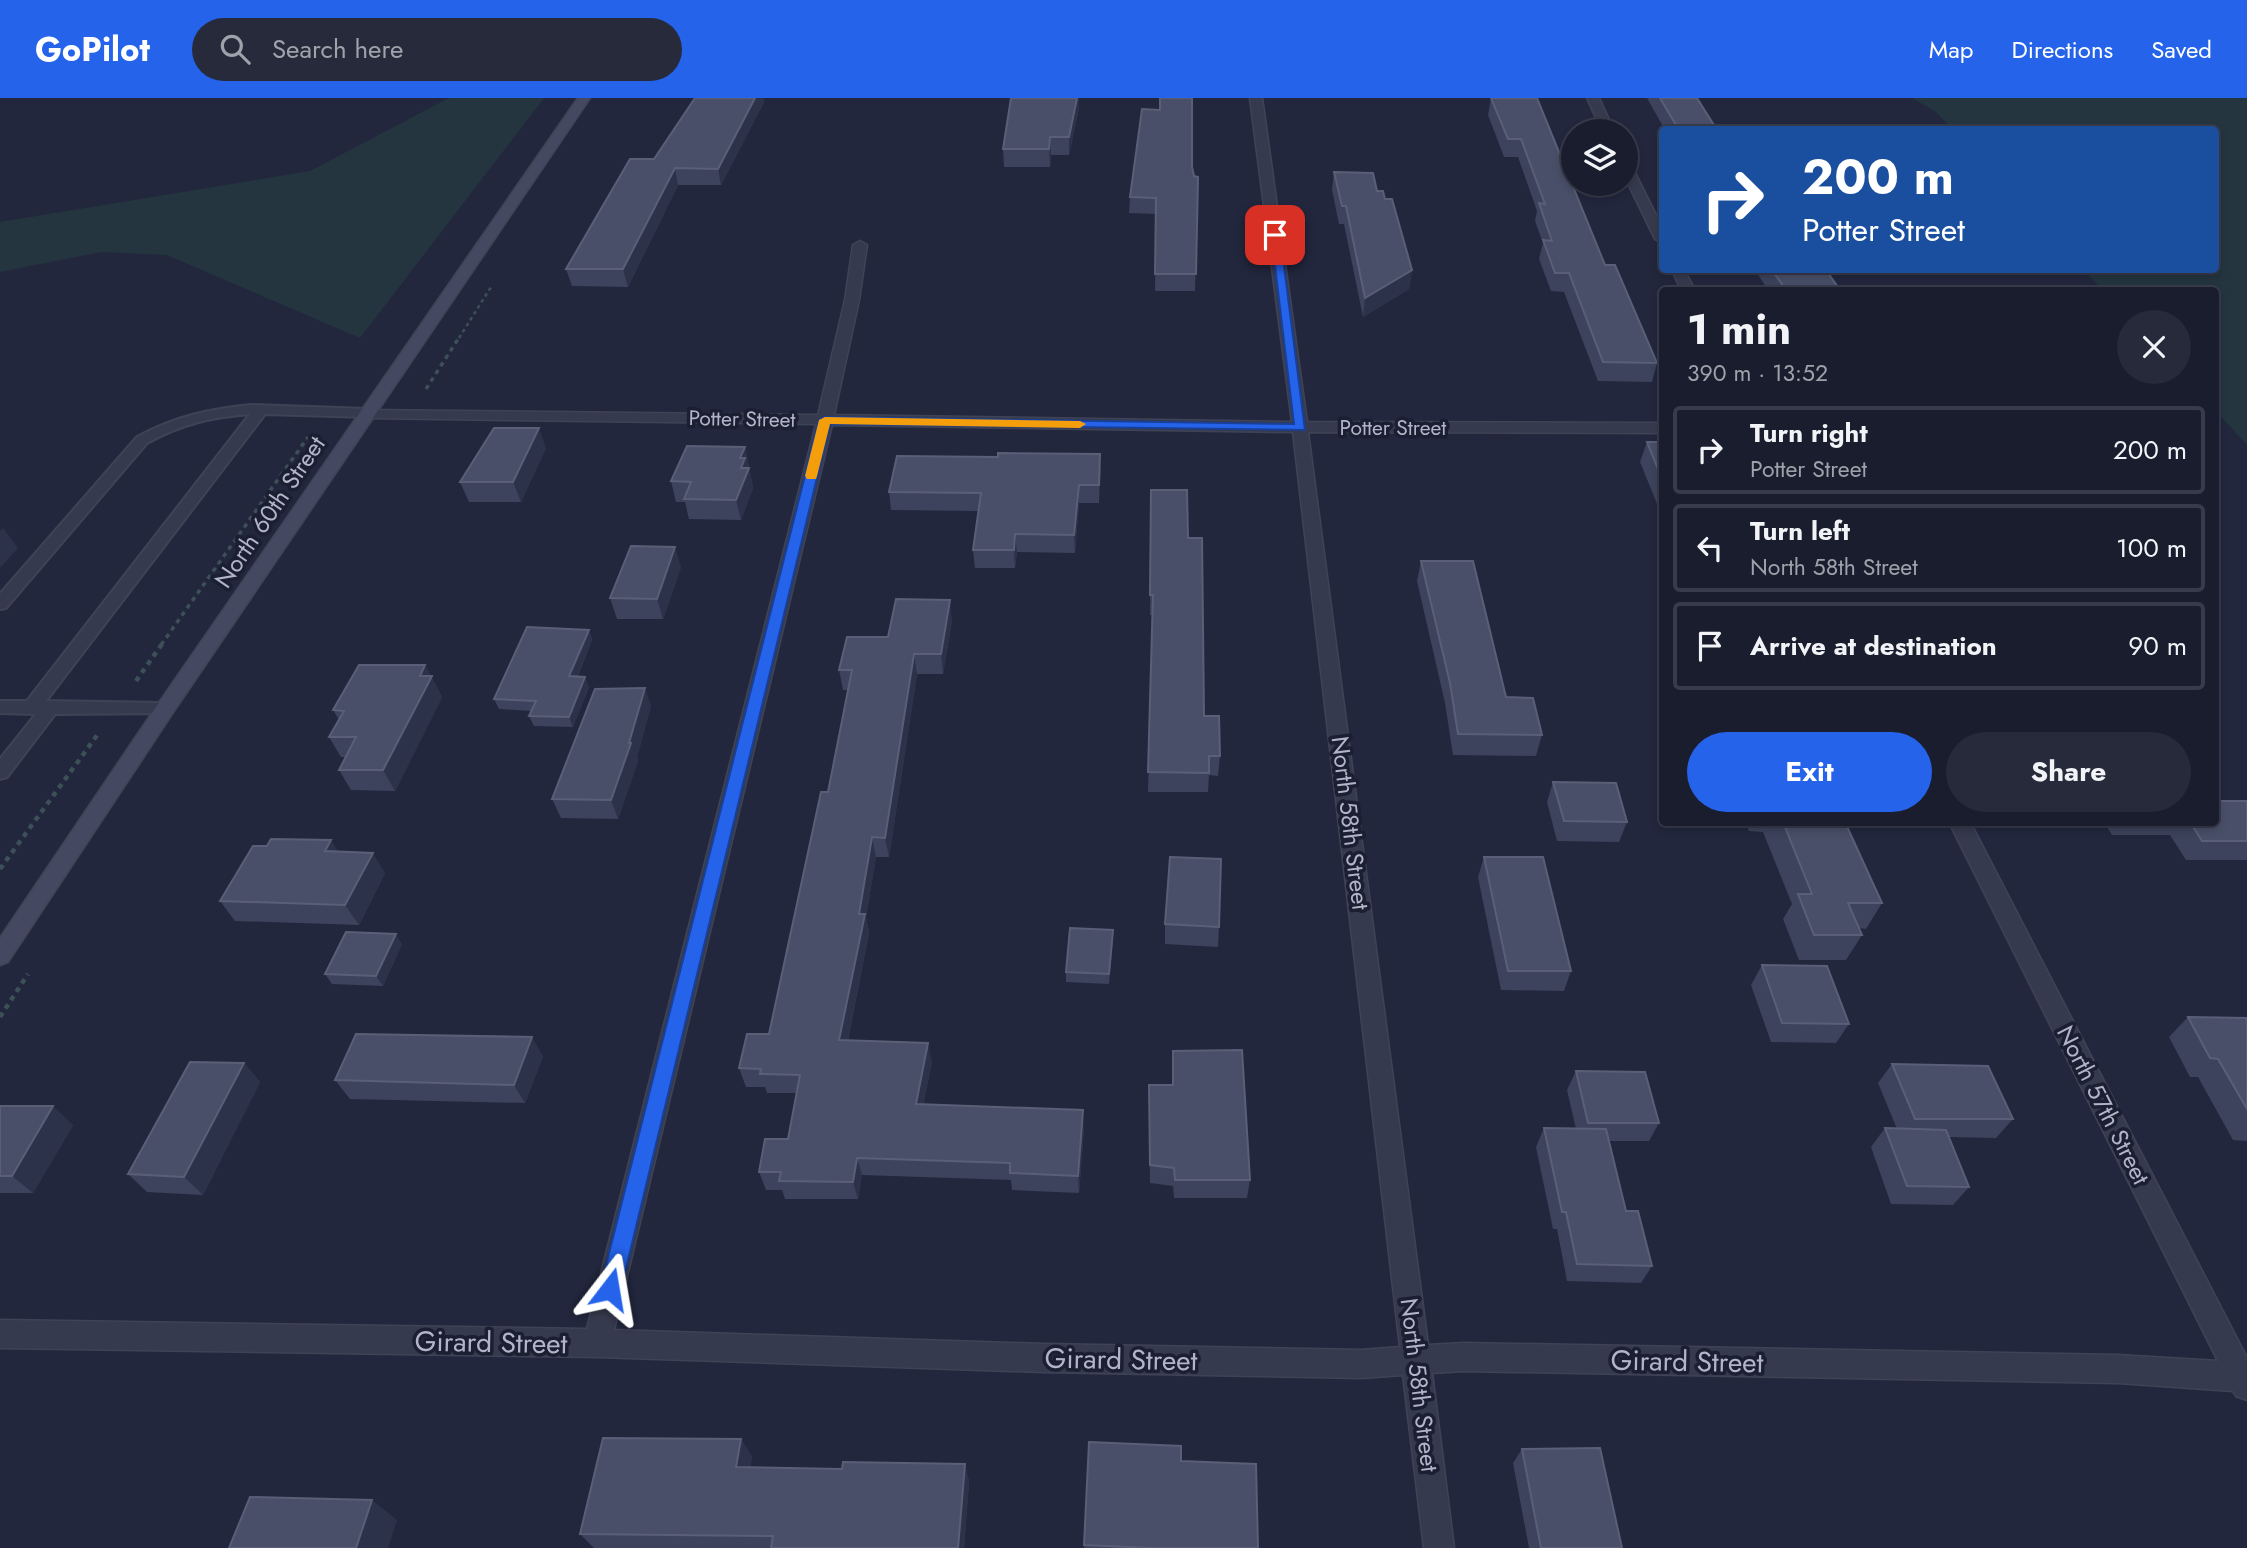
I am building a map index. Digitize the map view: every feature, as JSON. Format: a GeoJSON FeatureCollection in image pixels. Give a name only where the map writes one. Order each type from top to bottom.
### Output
{"type":"FeatureCollection","features":[{"type":"Feature","properties":{"kind":"main road","name":"North 60th Street"},"geometry":{"type":"LineString","coordinates":[[0,956],[165,709],[584,98]]}},
{"type":"Feature","properties":{"kind":"street","name":"North 58th Street"},"geometry":{"type":"LineString","coordinates":[[1256,98],[1300,428],[1439,1548]]}},
{"type":"Feature","properties":{"kind":"street"},"geometry":{"type":"LineString","coordinates":[[1593,98],[1603,119]]}},
{"type":"Feature","properties":{"kind":"street"},"geometry":{"type":"LineString","coordinates":[[1638,191],[1659,233]]}},
{"type":"Feature","properties":{"kind":"street"},"geometry":{"type":"LineString","coordinates":[[597,1343],[825,420],[852,300],[860,245]]}},
{"type":"Feature","properties":{"kind":"street","name":"Potter Street"},"geometry":{"type":"LineString","coordinates":[[368,413],[1300,428],[1659,428]]}},
{"type":"Feature","properties":{"kind":"street","name":"North 57th Street"},"geometry":{"type":"LineString","coordinates":[[1961,826],[2244,1382]]}},
{"type":"Feature","properties":{"kind":"street","name":"Girard Street"},"geometry":{"type":"LineString","coordinates":[[0,1334],[597,1343],[1348,1364],[1478,1357],[2104,1369],[2244,1382]]}},
{"type":"Feature","properties":{"kind":"lane"},"geometry":{"type":"LineString","coordinates":[[0,604],[142,440],[179,420],[228,411],[368,413]]}},
{"type":"Feature","properties":{"kind":"lane"},"geometry":{"type":"LineString","coordinates":[[0,772],[42,707],[260,411]]}},
{"type":"Feature","properties":{"kind":"lane"},"geometry":{"type":"LineString","coordinates":[[0,707],[165,709]]}},
{"type":"Feature","properties":{"kind":"path"},"geometry":{"type":"LineString","coordinates":[[0,869],[326,412]]}},
{"type":"Feature","properties":{"kind":"shaded area"},"geometry":{"type":"Polygon","coordinates":[[[449,98],[544,98],[360,338],[167,255],[101,252],[0,272],[0,222],[310,171],[449,98]]]}},
{"type":"Feature","properties":{"kind":"shaded area"},"geometry":{"type":"Polygon","coordinates":[[[1912,98],[2247,98],[2247,445],[2219,414],[2219,287],[2100,287],[2086,273],[2219,273],[2219,126],[1949,126],[1936,112],[1912,98]]]}},
{"type":"Feature","properties":{"kind":"building"},"geometry":{"type":"Polygon","coordinates":[[[695,98],[755,98],[718,169],[675,168],[623,269],[566,269],[630,159],[654,159],[695,98]]]}},
{"type":"Feature","properties":{"kind":"building"},"geometry":{"type":"Polygon","coordinates":[[[1011,98],[1077,98],[1069,137],[1050,137],[1049,149],[1003,149],[1011,98]]]}},
{"type":"Feature","properties":{"kind":"building"},"geometry":{"type":"Polygon","coordinates":[[[1160,98],[1192,98],[1192,167],[1194,176],[1198,177],[1196,274],[1155,274],[1156,198],[1130,197],[1142,109],[1160,110],[1160,98]]]}},
{"type":"Feature","properties":{"kind":"building"},"geometry":{"type":"Polygon","coordinates":[[[1491,98],[1537,98],[1561,157],[1561,196],[1577,196],[1605,265],[1615,265],[1657,363],[1603,362],[1569,273],[1555,273],[1543,240],[1552,241],[1539,203],[1545,204],[1521,139],[1508,139],[1491,98]]]}},
{"type":"Feature","properties":{"kind":"building"},"geometry":{"type":"Polygon","coordinates":[[[1660,98],[1697,98],[1714,126],[1677,126],[1660,98]]]}},
{"type":"Feature","properties":{"kind":"building"},"geometry":{"type":"Polygon","coordinates":[[[1334,172],[1373,173],[1377,191],[1383,191],[1385,199],[1392,199],[1412,270],[1365,298],[1346,206],[1342,206],[1334,172]]]}},
{"type":"Feature","properties":{"kind":"building"},"geometry":{"type":"Polygon","coordinates":[[[1774,273],[1828,273],[1838,287],[1784,287],[1774,273]]]}},
{"type":"Feature","properties":{"kind":"building"},"geometry":{"type":"Polygon","coordinates":[[[494,428],[539,428],[513,482],[460,482],[494,428]]]}},
{"type":"Feature","properties":{"kind":"building"},"geometry":{"type":"Polygon","coordinates":[[[1647,442],[1659,442],[1659,472],[1647,442]]]}},
{"type":"Feature","properties":{"kind":"building"},"geometry":{"type":"Polygon","coordinates":[[[687,446],[745,447],[740,458],[745,458],[741,468],[749,468],[736,500],[684,499],[691,482],[671,481],[687,446]]]}},
{"type":"Feature","properties":{"kind":"building"},"geometry":{"type":"Polygon","coordinates":[[[998,453],[1100,454],[1099,485],[1079,485],[1074,535],[1015,534],[1014,550],[973,550],[981,493],[889,492],[897,456],[998,457],[998,453]]]}},
{"type":"Feature","properties":{"kind":"building"},"geometry":{"type":"Polygon","coordinates":[[[1151,490],[1187,490],[1188,538],[1202,538],[1204,716],[1219,716],[1220,756],[1209,756],[1209,773],[1148,772],[1153,595],[1150,595],[1151,490]]]}},
{"type":"Feature","properties":{"kind":"building"},"geometry":{"type":"Polygon","coordinates":[[[631,546],[675,547],[657,599],[610,598],[631,546]]]}},
{"type":"Feature","properties":{"kind":"building"},"geometry":{"type":"Polygon","coordinates":[[[1421,561],[1473,561],[1506,697],[1533,698],[1542,735],[1458,734],[1450,683],[1421,561]]]}},
{"type":"Feature","properties":{"kind":"building"},"geometry":{"type":"Polygon","coordinates":[[[896,599],[950,600],[941,654],[914,654],[885,838],[872,837],[859,914],[865,914],[839,1040],[928,1043],[916,1104],[1083,1110],[1078,1176],[1010,1173],[1010,1163],[857,1158],[853,1182],[779,1181],[781,1172],[759,1172],[765,1139],[788,1139],[800,1075],[760,1074],[761,1069],[739,1068],[747,1034],[769,1034],[821,792],[828,792],[852,670],[839,670],[847,637],[888,637],[896,599]]]}},
{"type":"Feature","properties":{"kind":"building"},"geometry":{"type":"Polygon","coordinates":[[[527,627],[589,630],[569,676],[585,677],[569,717],[529,716],[536,701],[494,699],[527,627]]]}},
{"type":"Feature","properties":{"kind":"building"},"geometry":{"type":"Polygon","coordinates":[[[359,665],[425,665],[420,676],[432,676],[383,770],[339,770],[356,737],[329,737],[344,711],[333,710],[359,665]]]}},
{"type":"Feature","properties":{"kind":"building"},"geometry":{"type":"Polygon","coordinates":[[[645,688],[631,743],[611,800],[552,799],[595,689],[645,688]]]}},
{"type":"Feature","properties":{"kind":"building"},"geometry":{"type":"Polygon","coordinates":[[[1553,782],[1616,783],[1627,822],[1564,821],[1553,782]]]}},
{"type":"Feature","properties":{"kind":"building"},"geometry":{"type":"Polygon","coordinates":[[[2219,801],[2247,801],[2247,841],[2202,841],[2193,826],[2219,826],[2219,801]]]}},
{"type":"Feature","properties":{"kind":"building"},"geometry":{"type":"Polygon","coordinates":[[[1785,826],[1847,826],[1882,903],[1848,903],[1862,935],[1814,935],[1798,894],[1812,894],[1785,826]]]}},
{"type":"Feature","properties":{"kind":"building"},"geometry":{"type":"Polygon","coordinates":[[[271,839],[331,840],[325,851],[373,853],[345,905],[220,901],[253,846],[267,846],[271,839]]]}},
{"type":"Feature","properties":{"kind":"building"},"geometry":{"type":"Polygon","coordinates":[[[1170,857],[1221,859],[1219,927],[1165,924],[1170,857]]]}},
{"type":"Feature","properties":{"kind":"building"},"geometry":{"type":"Polygon","coordinates":[[[1484,857],[1543,857],[1571,971],[1508,971],[1484,857]]]}},
{"type":"Feature","properties":{"kind":"building"},"geometry":{"type":"Polygon","coordinates":[[[1070,928],[1113,930],[1109,974],[1066,972],[1070,928]]]}},
{"type":"Feature","properties":{"kind":"building"},"geometry":{"type":"Polygon","coordinates":[[[346,932],[396,934],[376,976],[325,974],[346,932]]]}},
{"type":"Feature","properties":{"kind":"building"},"geometry":{"type":"Polygon","coordinates":[[[1762,965],[1827,966],[1849,1024],[1782,1023],[1762,965]]]}},
{"type":"Feature","properties":{"kind":"building"},"geometry":{"type":"Polygon","coordinates":[[[2188,1017],[2247,1018],[2247,1109],[2218,1059],[2210,1058],[2188,1017]]]}},
{"type":"Feature","properties":{"kind":"building"},"geometry":{"type":"Polygon","coordinates":[[[356,1034],[532,1037],[514,1085],[335,1080],[356,1034]]]}},
{"type":"Feature","properties":{"kind":"building"},"geometry":{"type":"Polygon","coordinates":[[[1242,1050],[1250,1180],[1175,1180],[1174,1168],[1150,1165],[1149,1085],[1173,1085],[1173,1051],[1242,1050]]]}},
{"type":"Feature","properties":{"kind":"building"},"geometry":{"type":"Polygon","coordinates":[[[190,1062],[244,1063],[184,1177],[128,1174],[190,1062]]]}},
{"type":"Feature","properties":{"kind":"building"},"geometry":{"type":"Polygon","coordinates":[[[1892,1064],[1988,1066],[2013,1119],[1915,1119],[1892,1064]]]}},
{"type":"Feature","properties":{"kind":"building"},"geometry":{"type":"Polygon","coordinates":[[[1576,1071],[1645,1072],[1659,1123],[1588,1123],[1576,1071]]]}},
{"type":"Feature","properties":{"kind":"building"},"geometry":{"type":"Polygon","coordinates":[[[0,1106],[53,1106],[12,1176],[0,1176],[0,1106]]]}},
{"type":"Feature","properties":{"kind":"building"},"geometry":{"type":"Polygon","coordinates":[[[1544,1128],[1606,1129],[1626,1211],[1638,1211],[1652,1266],[1577,1264],[1566,1212],[1562,1212],[1544,1128]]]}},
{"type":"Feature","properties":{"kind":"building"},"geometry":{"type":"Polygon","coordinates":[[[1885,1128],[1946,1130],[1969,1187],[1907,1186],[1885,1128]]]}},
{"type":"Feature","properties":{"kind":"building"},"geometry":{"type":"Polygon","coordinates":[[[603,1438],[741,1439],[736,1467],[842,1469],[843,1462],[965,1464],[958,1548],[771,1548],[773,1536],[580,1534],[603,1438]]]}},
{"type":"Feature","properties":{"kind":"building"},"geometry":{"type":"Polygon","coordinates":[[[1089,1442],[1181,1446],[1181,1461],[1256,1464],[1258,1548],[1084,1545],[1089,1442]]]}},
{"type":"Feature","properties":{"kind":"building"},"geometry":{"type":"Polygon","coordinates":[[[1600,1448],[1622,1548],[1541,1548],[1522,1449],[1600,1448]]]}},
{"type":"Feature","properties":{"kind":"building"},"geometry":{"type":"Polygon","coordinates":[[[250,1497],[372,1500],[356,1548],[229,1548],[250,1497]]]}},
{"type":"Feature","properties":{"kind":"slow traffic"},"geometry":{"type":"LineString","coordinates":[[811,476],[825,420],[1080,424]]}},
{"type":"Feature","properties":{"kind":"route"},"geometry":{"type":"LineString","coordinates":[[610,1289],[825,420],[1300,428],[1275,235]]}}]}
